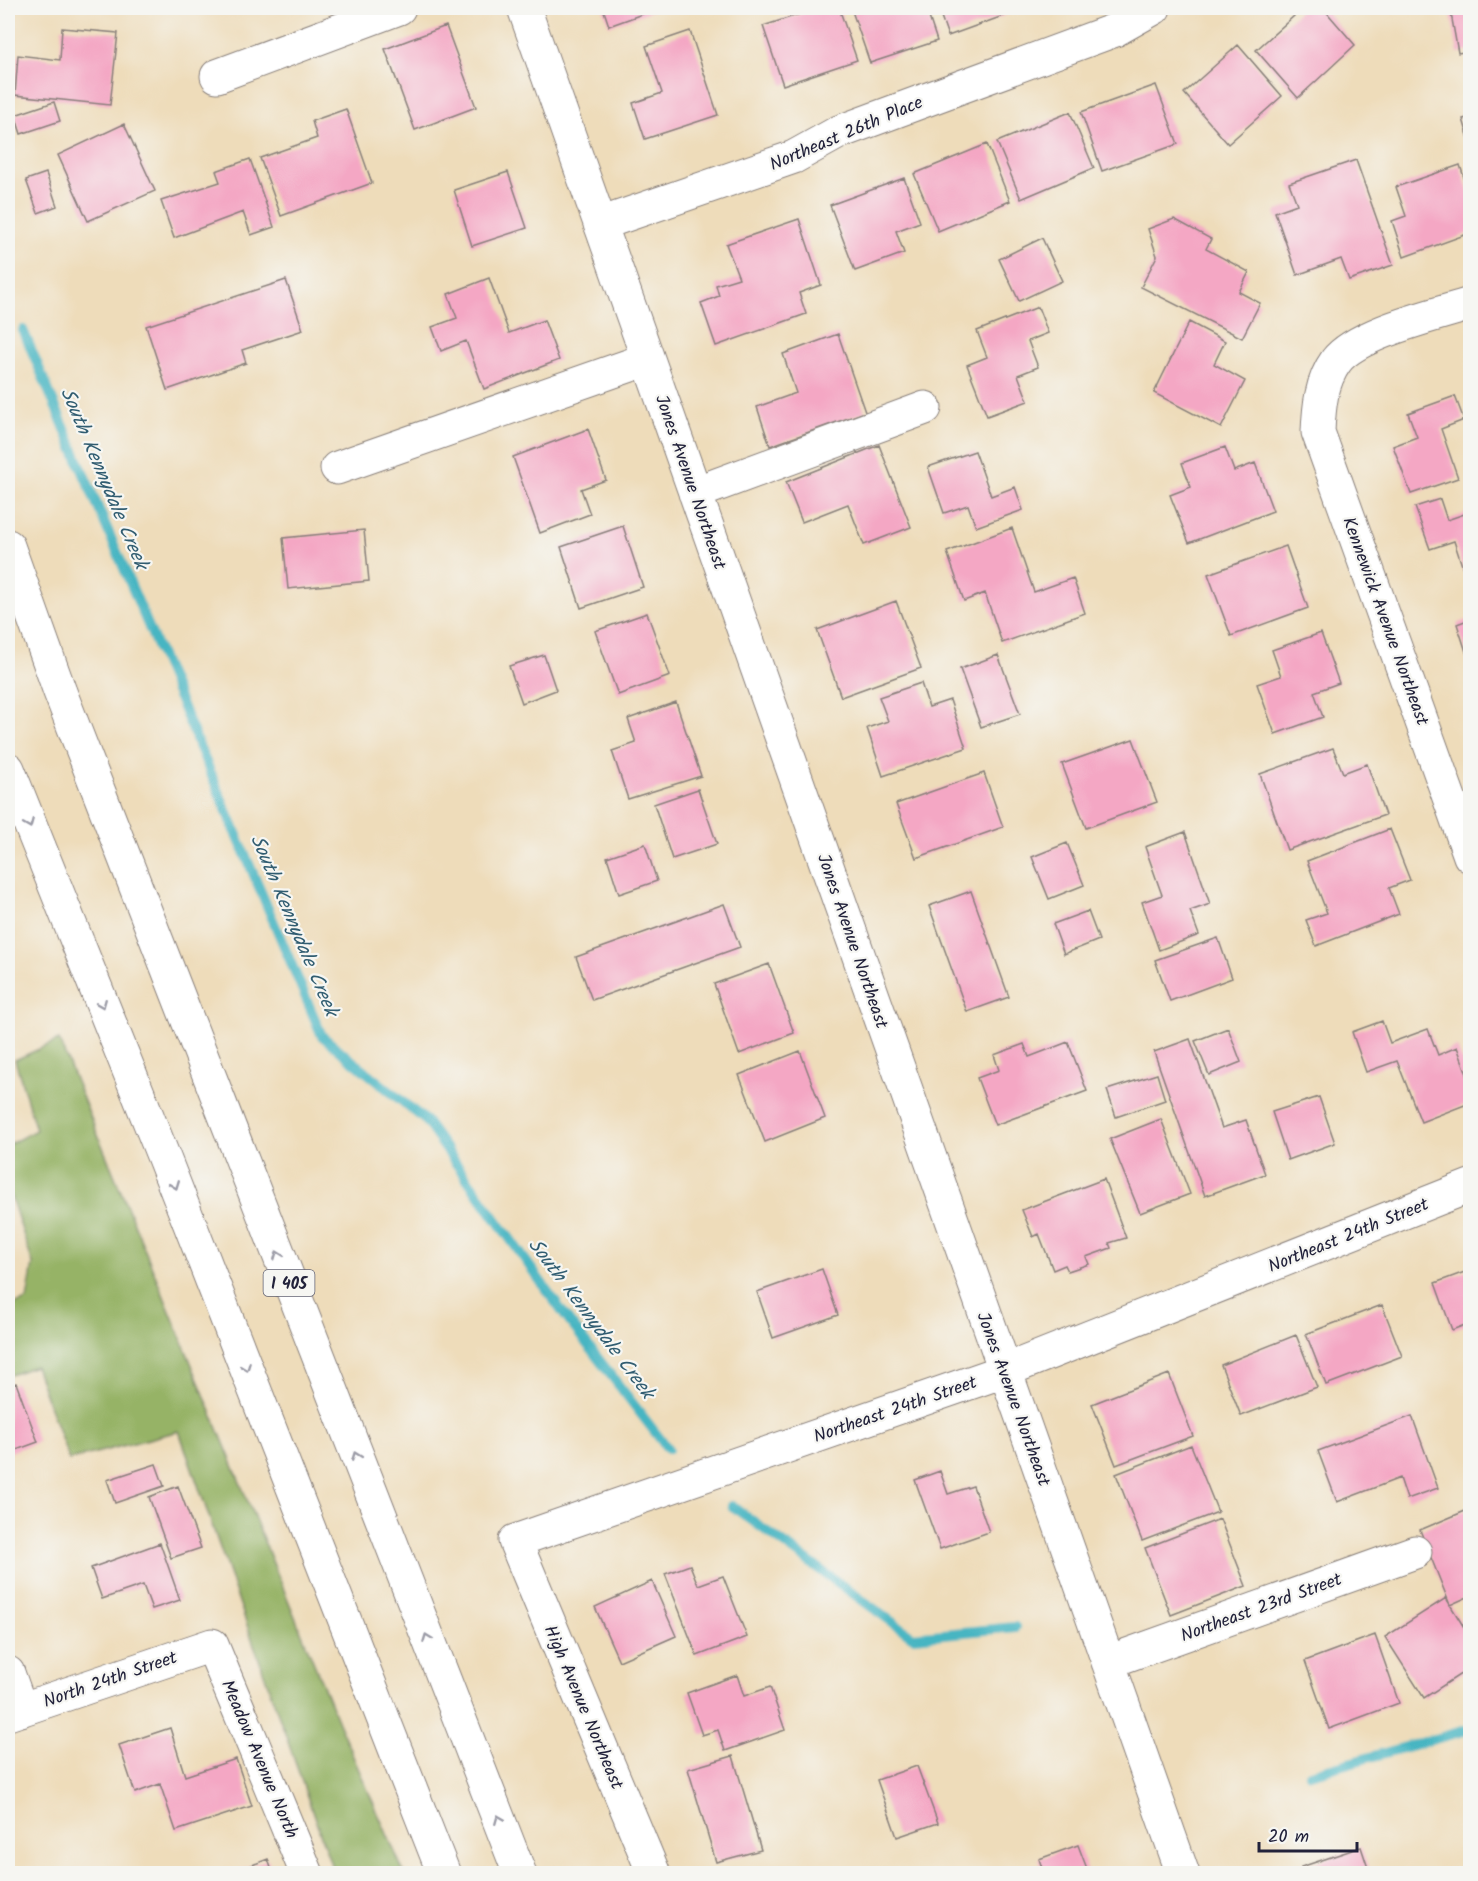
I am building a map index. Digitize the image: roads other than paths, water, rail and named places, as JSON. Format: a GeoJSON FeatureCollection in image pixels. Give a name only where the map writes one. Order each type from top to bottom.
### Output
{"type":"FeatureCollection","features":[{"type":"Feature","properties":{"kind":"main road"},"geometry":{"type":"LineString","coordinates":[[217,76],[399,8]]}},
{"type":"Feature","properties":{"kind":"main road","name":"Jones Avenue Northeast"},"geometry":{"type":"LineString","coordinates":[[524,8],[1183,1874]]}},
{"type":"Feature","properties":{"kind":"main road","name":"Northeast 26th Place"},"geometry":{"type":"LineString","coordinates":[[600,224],[794,157],[839,132],[1115,30],[1154,8]]}},
{"type":"Feature","properties":{"kind":"main road","name":"Kennewick Avenue Northeast"},"geometry":{"type":"LineString","coordinates":[[1470,304],[1375,335],[1357,344],[1337,360],[1325,384],[1319,408],[1318,432],[1470,856]]}},
{"type":"Feature","properties":{"kind":"main road"},"geometry":{"type":"LineString","coordinates":[[337,468],[648,359]]}},
{"type":"Feature","properties":{"kind":"main road"},"geometry":{"type":"LineString","coordinates":[[695,493],[925,408]]}},
{"type":"Feature","properties":{"kind":"main road"},"geometry":{"type":"LineString","coordinates":[[8,530],[60,692]]}},
{"type":"Feature","properties":{"kind":"main road","name":"I 405"},"geometry":{"type":"LineString","coordinates":[[8,546],[60,692],[520,1874]]}},
{"type":"Feature","properties":{"kind":"main road"},"geometry":{"type":"LineString","coordinates":[[8,769],[164,1158],[444,1874]]}},
{"type":"Feature","properties":{"kind":"main road","name":"Northeast 24th Street"},"geometry":{"type":"LineString","coordinates":[[515,1540],[1004,1371],[1470,1186]]}},
{"type":"Feature","properties":{"kind":"main road","name":"High Avenue Northeast"},"geometry":{"type":"LineString","coordinates":[[515,1540],[654,1874]]}},
{"type":"Feature","properties":{"kind":"main road","name":"Northeast 23rd Street"},"geometry":{"type":"LineString","coordinates":[[1108,1662],[1415,1552]]}},
{"type":"Feature","properties":{"kind":"main road","name":"North 24th Street"},"geometry":{"type":"LineString","coordinates":[[14,1712],[212,1645]]}},
{"type":"Feature","properties":{"kind":"main road","name":"Meadow Avenue North"},"geometry":{"type":"LineString","coordinates":[[212,1645],[307,1874]]}},
{"type":"Feature","properties":{"kind":"main road"},"geometry":{"type":"LineString","coordinates":[[8,1673],[14,1712]]}},
{"type":"Feature","properties":{"kind":"waterway","name":"South Kennydale Creek"},"geometry":{"type":"LineString","coordinates":[[23,330],[322,1036],[425,1120],[566,1317],[668,1449]]}},
{"type":"Feature","properties":{"kind":"waterway","name":"South Kennydale Creek"},"geometry":{"type":"LineString","coordinates":[[732,1506],[913,1637],[1015,1627]]}},
{"type":"Feature","properties":{"kind":"waterway","name":"South Kennydale Creek"},"geometry":{"type":"LineString","coordinates":[[1310,1774],[1470,1729]]}}]}
